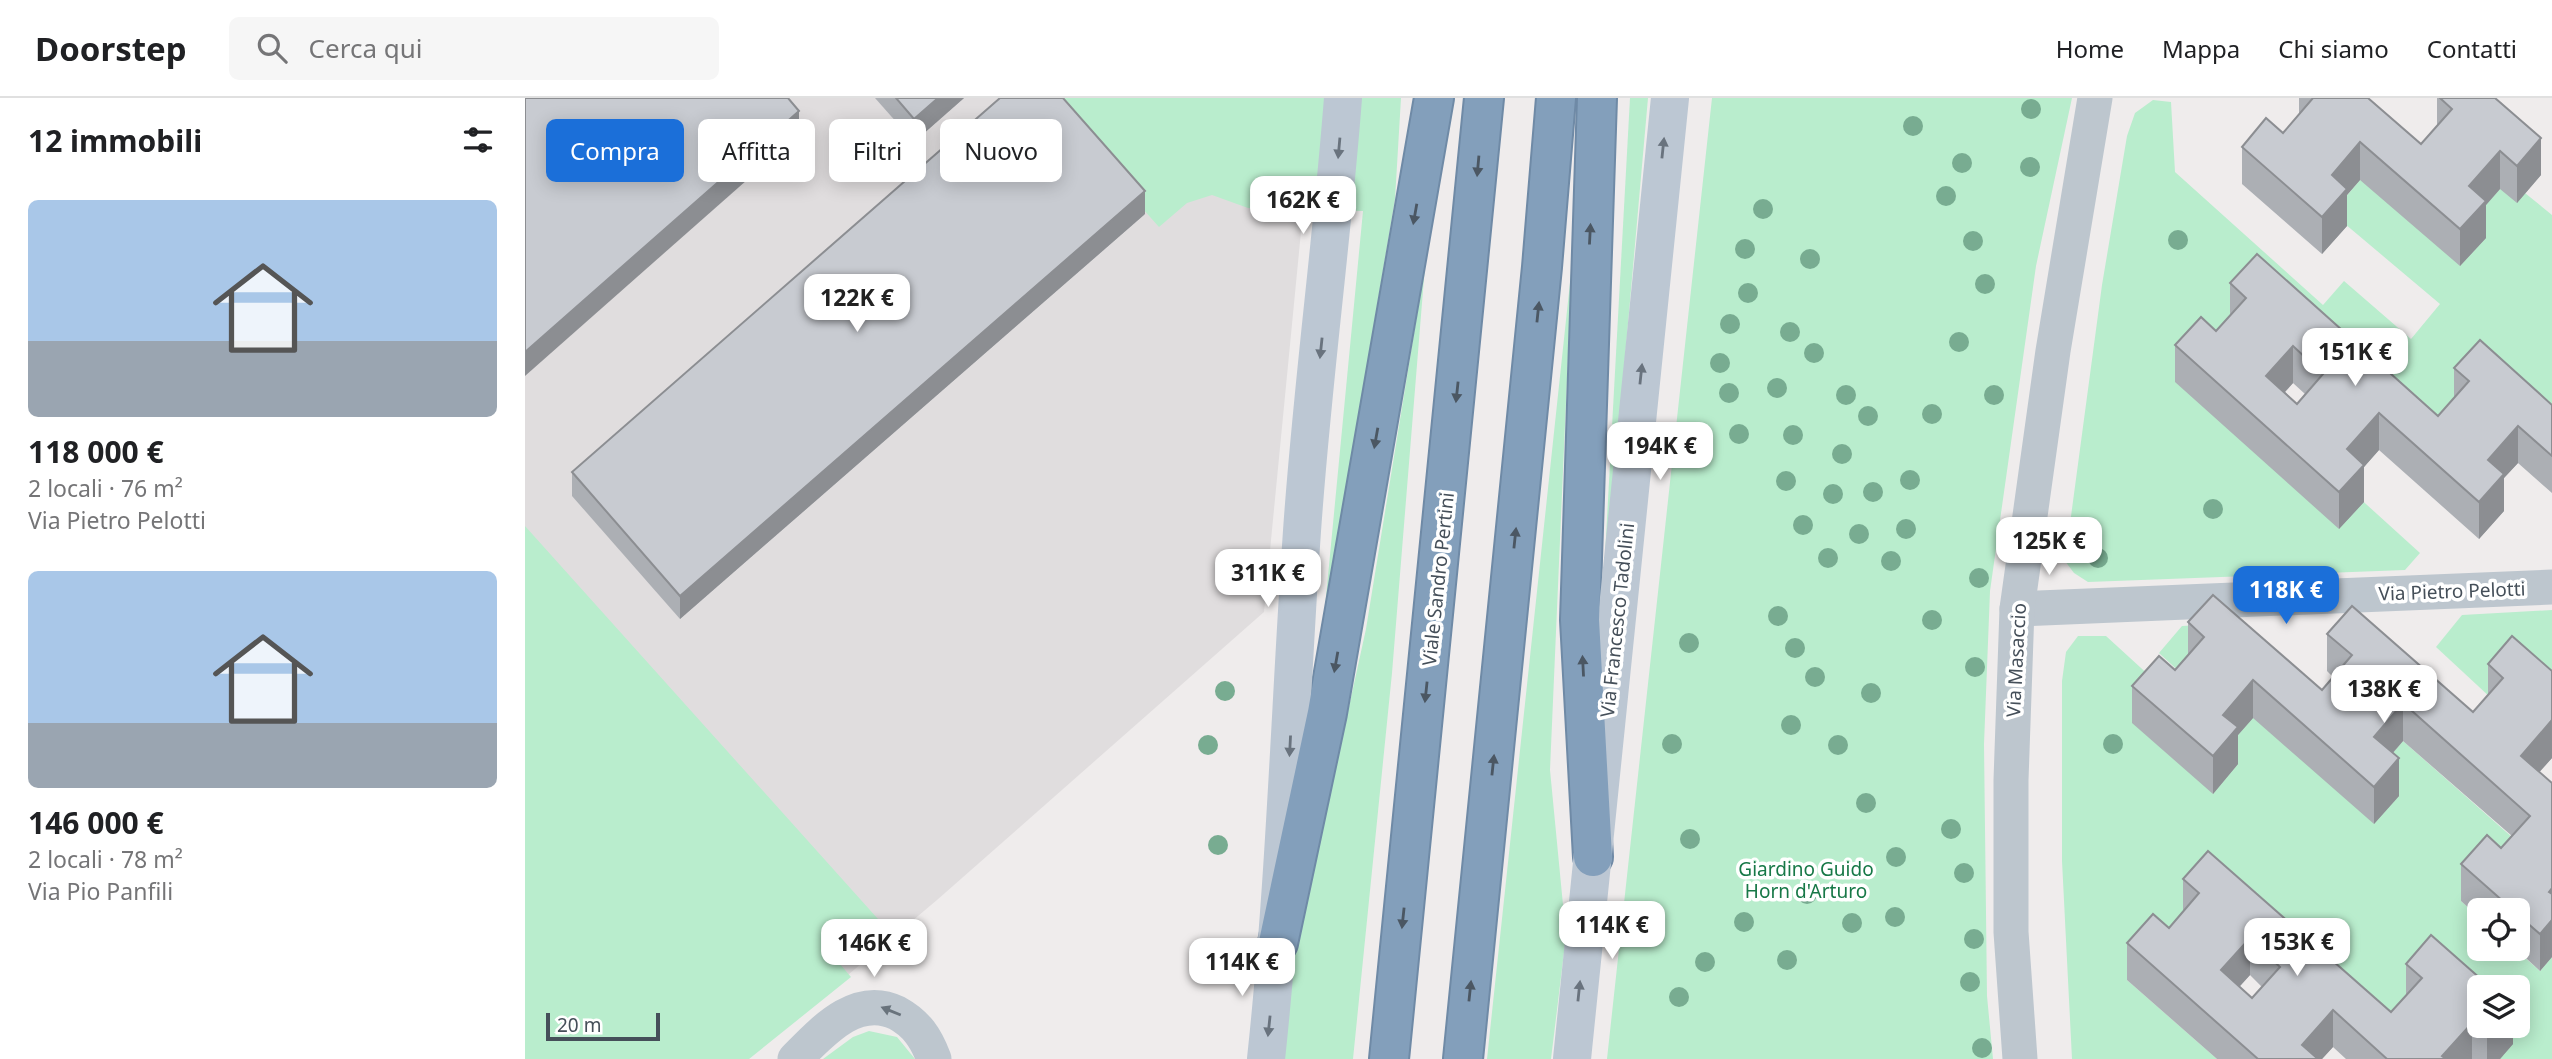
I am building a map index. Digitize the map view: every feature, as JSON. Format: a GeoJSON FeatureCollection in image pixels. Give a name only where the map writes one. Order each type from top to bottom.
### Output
{"type":"FeatureCollection","features":[{"type":"Feature","properties":{"kind":"highway"},"geometry":{"type":"LineString","coordinates":[[1278,943],[1327,713],[1434,98]]}},
{"type":"Feature","properties":{"kind":"highway","name":"Viale Sandro Pertini"},"geometry":{"type":"LineString","coordinates":[[1389,1059],[1484,98]]}},
{"type":"Feature","properties":{"kind":"highway"},"geometry":{"type":"LineString","coordinates":[[1463,1059],[1542,267],[1556,98]]}},
{"type":"Feature","properties":{"kind":"highway"},"geometry":{"type":"LineString","coordinates":[[1593,857],[1580,621],[1589,255],[1597,98]]}},
{"type":"Feature","properties":{"kind":"street"},"geometry":{"type":"LineString","coordinates":[[1265,1059],[1278,943],[1303,528],[1333,237],[1343,98]]}},
{"type":"Feature","properties":{"kind":"street","name":"Via Francesco Tadolini"},"geometry":{"type":"LineString","coordinates":[[1572,1059],[1669,98]]}},
{"type":"Feature","properties":{"kind":"street","name":"Via Masaccio"},"geometry":{"type":"LineString","coordinates":[[2020,1059],[2011,932],[2011,780],[2017,609],[2053,351],[2095,98]]}},
{"type":"Feature","properties":{"kind":"street","name":"Via Pietro Pelotti"},"geometry":{"type":"LineString","coordinates":[[2017,609],[2552,587]]}},
{"type":"Feature","properties":{"kind":"street"},"geometry":{"type":"LineString","coordinates":[[795,1059],[837,1021],[856,1009],[883,1006],[911,1020],[927,1040],[934,1059]]}},
{"type":"Feature","properties":{"kind":"shaded area"},"geometry":{"type":"Polygon","coordinates":[[[525,98],[1314,98],[1264,612],[937,900],[748,1059],[525,1059],[525,98]]]}},
{"type":"Feature","properties":{"kind":"green space"},"geometry":{"type":"Polygon","coordinates":[[[1044,98],[1401,98],[1395,199],[1323,628],[1363,211],[1248,208],[1212,195],[1187,203],[1159,227],[1044,98]]]}},
{"type":"Feature","properties":{"kind":"green space"},"geometry":{"type":"Polygon","coordinates":[[[1630,98],[1648,98],[1601,628],[1630,98]]]}},
{"type":"Feature","properties":{"kind":"green space","name":"Giardino Guido Horn d'Arturo"},"geometry":{"type":"Polygon","coordinates":[[[1712,98],[2072,98],[2036,266],[1990,591],[1984,744],[1987,996],[1993,1059],[1607,1059],[1712,98]]]}},
{"type":"Feature","properties":{"kind":"green space"},"geometry":{"type":"Polygon","coordinates":[[[2153,100],[2171,102],[2175,172],[2323,305],[2344,281],[2411,339],[2440,304],[2332,213],[2360,180],[2469,223],[2500,189],[2525,193],[2552,215],[2552,442],[2438,453],[2257,291],[2216,368],[2420,553],[2405,570],[2088,582],[2074,573],[2065,561],[2102,285],[2127,136],[2135,113],[2153,100]]]}},
{"type":"Feature","properties":{"kind":"green space"},"geometry":{"type":"Polygon","coordinates":[[[1572,264],[1550,770],[1566,936],[1551,1059],[1487,1059],[1572,264]]]}},
{"type":"Feature","properties":{"kind":"green space"},"geometry":{"type":"Polygon","coordinates":[[[1425,266],[1392,673],[1353,1059],[1280,1059],[1291,971],[1366,629],[1425,266]]]}},
{"type":"Feature","properties":{"kind":"green space"},"geometry":{"type":"Polygon","coordinates":[[[525,526],[878,919],[834,957],[851,977],[749,1059],[525,1059],[525,526]]]}},
{"type":"Feature","properties":{"kind":"green space"},"geometry":{"type":"Polygon","coordinates":[[[2552,610],[2552,708],[2491,698],[2436,647],[2462,615],[2552,610]]]}},
{"type":"Feature","properties":{"kind":"green space"},"geometry":{"type":"Polygon","coordinates":[[[2220,624],[2184,676],[2159,653],[2182,626],[2220,624]]]}},
{"type":"Feature","properties":{"kind":"green space"},"geometry":{"type":"Polygon","coordinates":[[[2078,636],[2106,636],[2164,689],[2223,752],[2253,717],[2374,774],[2403,741],[2530,853],[2461,901],[2467,906],[2467,961],[2529,961],[2540,971],[2552,957],[2552,1059],[2500,1059],[2495,1038],[2530,1038],[2530,975],[2467,975],[2467,996],[2391,1049],[2208,888],[2127,980],[2217,1059],[2072,1059],[2062,861],[2062,681],[2066,652],[2078,636]]]}},
{"type":"Feature","properties":{"kind":"green space"},"geometry":{"type":"Polygon","coordinates":[[[869,1031],[897,1037],[915,1059],[823,1059],[853,1037],[869,1031]]]}},
{"type":"Feature","properties":{"kind":"building"},"geometry":{"type":"Polygon","coordinates":[[[525,98],[788,98],[799,111],[790,119],[698,119],[698,182],[718,182],[525,352],[525,98]]]}},
{"type":"Feature","properties":{"kind":"building"},"geometry":{"type":"Polygon","coordinates":[[[896,98],[938,98],[914,119],[896,98]]]}},
{"type":"Feature","properties":{"kind":"building"},"geometry":{"type":"Polygon","coordinates":[[[1000,98],[1063,98],[1145,191],[680,596],[572,472],[904,182],[926,182],[926,163],[940,150],[940,182],[1062,182],[1062,119],[976,119],[1000,98]]]}},
{"type":"Feature","properties":{"kind":"building"},"geometry":{"type":"Polygon","coordinates":[[[2313,98],[2368,98],[2421,144],[2452,109],[2440,98],[2495,98],[2541,138],[2517,166],[2500,151],[2469,186],[2486,201],[2460,229],[2360,142],[2332,175],[2347,189],[2322,217],[2242,147],[2266,118],[2283,133],[2313,98]]]}},
{"type":"Feature","properties":{"kind":"building"},"geometry":{"type":"Polygon","coordinates":[[[2257,254],[2438,416],[2469,381],[2454,368],[2480,340],[2552,405],[2552,456],[2518,426],[2488,460],[2504,474],[2479,502],[2379,413],[2347,449],[2364,465],[2339,492],[2175,345],[2201,317],[2216,331],[2246,298],[2230,283],[2257,254]],[[2293,346],[2266,376],[2297,404],[2323,374],[2293,346]]]}},
{"type":"Feature","properties":{"kind":"building"},"geometry":{"type":"Polygon","coordinates":[[[2213,595],[2322,690],[2352,655],[2327,634],[2352,606],[2473,712],[2503,678],[2488,664],[2512,636],[2552,671],[2552,720],[2521,756],[2552,783],[2552,888],[2549,892],[2552,894],[2552,920],[2540,934],[2530,925],[2530,898],[2499,898],[2461,864],[2487,835],[2501,848],[2530,816],[2403,703],[2374,737],[2399,758],[2374,787],[2253,680],[2223,715],[2238,727],[2213,756],[2132,686],[2159,656],[2175,670],[2204,637],[2188,622],[2213,595]]]}},
{"type":"Feature","properties":{"kind":"building"},"geometry":{"type":"Polygon","coordinates":[[[2208,851],[2391,1012],[2422,978],[2406,964],[2431,935],[2476,975],[2467,975],[2467,1028],[2442,1056],[2446,1059],[2387,1059],[2333,1010],[2302,1045],[2318,1059],[2258,1059],[2127,943],[2153,914],[2169,928],[2199,893],[2183,879],[2208,851]],[[2250,938],[2221,970],[2252,998],[2280,967],[2250,938]]]}}]}
